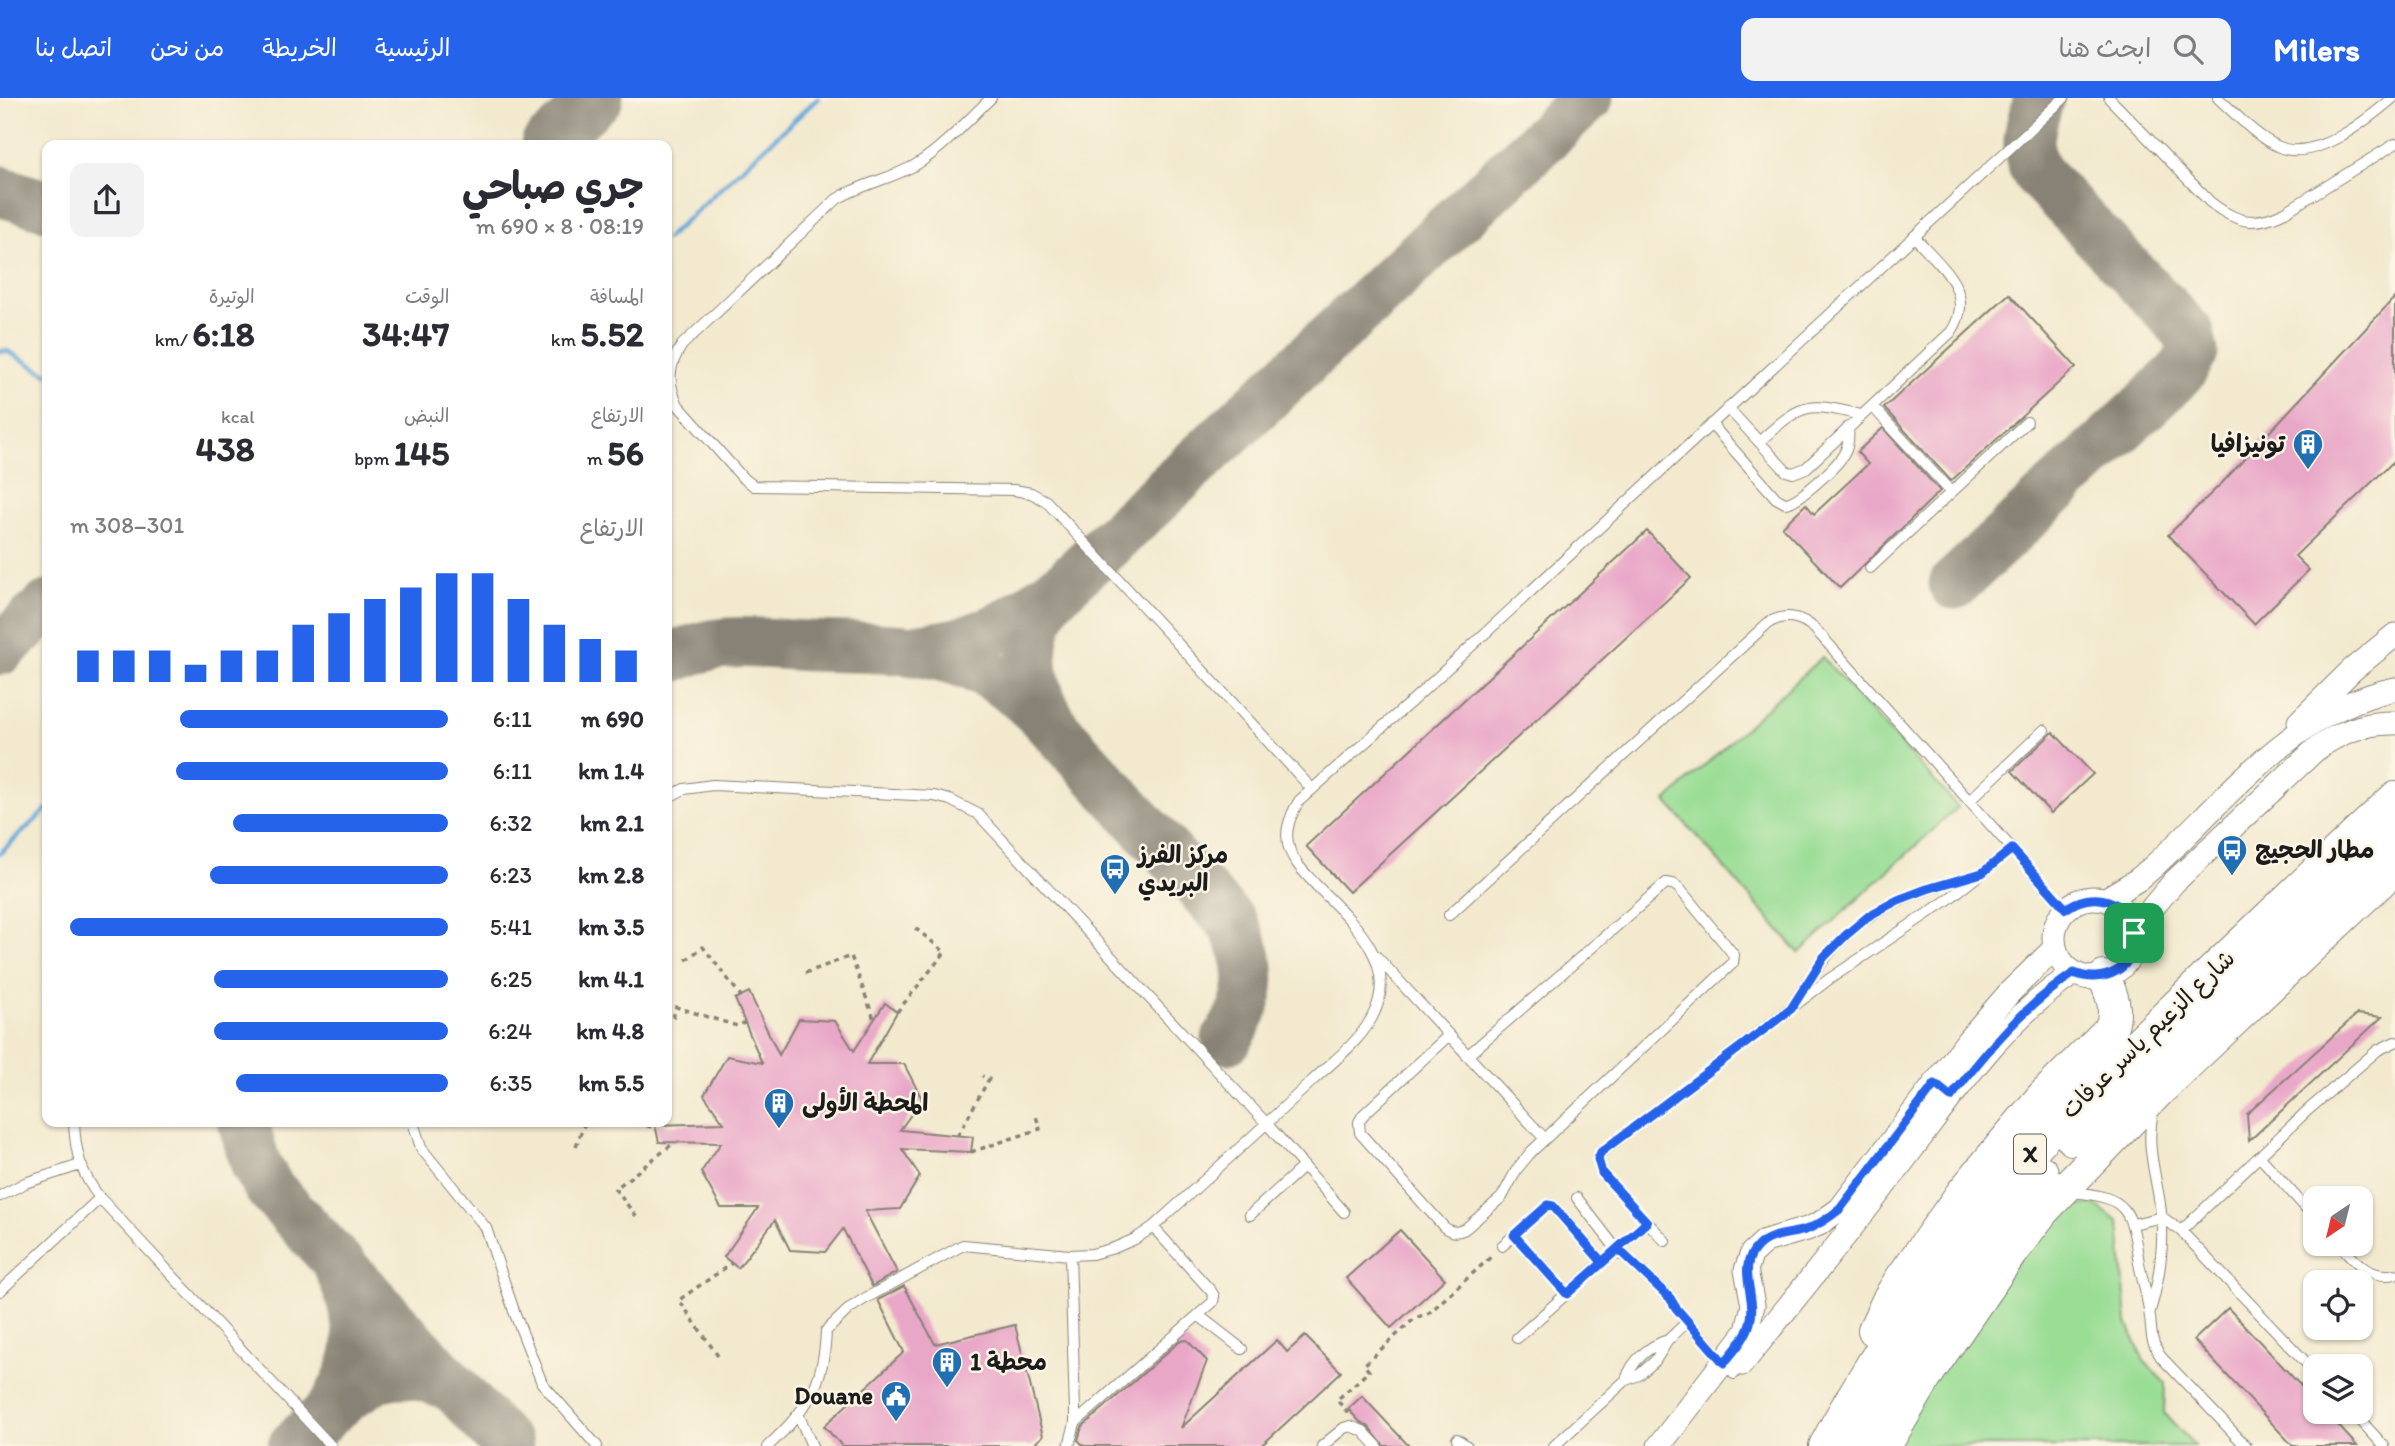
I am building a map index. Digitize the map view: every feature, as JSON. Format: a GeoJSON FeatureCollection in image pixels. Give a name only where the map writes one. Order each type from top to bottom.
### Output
{"type":"FeatureCollection","features":[{"type":"Feature","properties":{"kind":"highway"},"geometry":{"type":"LineString","coordinates":[[2291,911],[2395,799]]}},
{"type":"Feature","properties":{"kind":"highway"},"geometry":{"type":"LineString","coordinates":[[2291,911],[2395,830]]}},
{"type":"Feature","properties":{"kind":"highway"},"geometry":{"type":"LineString","coordinates":[[1885,1446],[1929,1372],[1973,1307],[2027,1232],[2061,1192],[2161,1089],[2395,868]]}},
{"type":"Feature","properties":{"kind":"highway","name":"شارع الزعيم ياسر عرفات"},"geometry":{"type":"LineString","coordinates":[[1825,1446],[1863,1378],[1909,1307],[1951,1250],[2039,1143],[2076,1104],[2291,911]]}},
{"type":"Feature","properties":{"kind":"highway","name":"شارع الزعيم ياسر عرفات"},"geometry":{"type":"LineString","coordinates":[[1857,1446],[1919,1338],[1957,1281],[2049,1163],[2291,911]]}},
{"type":"Feature","properties":{"kind":"highway"},"geometry":{"type":"LineString","coordinates":[[1863,1378],[1879,1317],[1920,1250],[1962,1193],[2034,1107],[2111,1028],[2115,1002],[2104,977]]}},
{"type":"Feature","properties":{"kind":"street"},"geometry":{"type":"LineString","coordinates":[[2106,899],[2124,910],[2130,919],[2134,933],[2133,950],[2123,967],[2094,979],[2074,973],[2059,958],[2055,948],[2055,927],[2066,909],[2085,899],[2106,899],[2139,879],[2274,752],[2331,689],[2395,635]]}},
{"type":"Feature","properties":{"kind":"street"},"geometry":{"type":"LineString","coordinates":[[2274,752],[2335,710],[2395,689]]}},
{"type":"Feature","properties":{"kind":"street"},"geometry":{"type":"LineString","coordinates":[[2134,933],[2174,882],[2315,750],[2353,728],[2368,724],[2395,723]]}},
{"type":"Feature","properties":{"kind":"street"},"geometry":{"type":"LineString","coordinates":[[1659,1446],[1844,1237],[1943,1091],[1989,1015],[2055,948]]}},
{"type":"Feature","properties":{"kind":"street"},"geometry":{"type":"LineString","coordinates":[[1677,1446],[1729,1368],[1751,1323],[1753,1305],[1746,1270],[1752,1253],[1765,1241],[1819,1224],[1840,1209],[1943,1091],[2014,1020],[2074,973]]}},
{"type":"Feature","properties":{"kind":"lane"},"geometry":{"type":"LineString","coordinates":[[672,364],[681,345],[836,200],[855,188],[897,174],[917,164],[991,98]]}},
{"type":"Feature","properties":{"kind":"lane"},"geometry":{"type":"LineString","coordinates":[[1545,1139],[1375,956],[1361,932],[1298,865],[1289,850],[1287,833],[1290,816],[1299,801],[1413,700],[2064,98]]}},
{"type":"Feature","properties":{"kind":"lane"},"geometry":{"type":"LineString","coordinates":[[2109,98],[2210,202],[2226,215],[2246,222],[2267,220],[2285,212],[2395,144]]}},
{"type":"Feature","properties":{"kind":"lane"},"geometry":{"type":"LineString","coordinates":[[2218,98],[2277,146],[2302,150],[2346,133],[2393,98]]}},
{"type":"Feature","properties":{"kind":"lane"},"geometry":{"type":"LineString","coordinates":[[1728,408],[1781,467],[1793,474],[1805,468],[1951,332],[1958,321],[1962,309],[1961,296],[1955,284],[1914,236]]}},
{"type":"Feature","properties":{"kind":"lane"},"geometry":{"type":"LineString","coordinates":[[672,392],[678,405],[742,477],[754,486],[1014,490],[1031,493],[1046,501],[1312,789]]}},
{"type":"Feature","properties":{"kind":"lane"},"geometry":{"type":"LineString","coordinates":[[1872,406],[1951,492]]}},
{"type":"Feature","properties":{"kind":"lane"},"geometry":{"type":"LineString","coordinates":[[1759,442],[1790,414],[1802,408],[1828,407],[1861,415]]}},
{"type":"Feature","properties":{"kind":"lane"},"geometry":{"type":"LineString","coordinates":[[1870,568],[2027,422]]}},
{"type":"Feature","properties":{"kind":"lane"},"geometry":{"type":"LineString","coordinates":[[1711,424],[1776,498],[1785,503],[1795,501],[1837,463],[1845,453],[1849,440],[1848,427]]}},
{"type":"Feature","properties":{"kind":"lane"},"geometry":{"type":"LineString","coordinates":[[1449,915],[1768,623],[1788,616],[1798,617],[1815,629],[2066,909]]}},
{"type":"Feature","properties":{"kind":"lane"},"geometry":{"type":"LineString","coordinates":[[1969,801],[2044,730]]}},
{"type":"Feature","properties":{"kind":"lane"},"geometry":{"type":"LineString","coordinates":[[672,795],[684,789],[713,785],[934,796],[965,805],[978,814],[1267,1124],[1344,1212]]}},
{"type":"Feature","properties":{"kind":"lane"},"geometry":{"type":"LineString","coordinates":[[1665,1241],[1602,1173],[1598,1159],[1601,1152],[1828,980],[1946,901],[2012,849]]}},
{"type":"Feature","properties":{"kind":"lane"},"geometry":{"type":"LineString","coordinates":[[1791,1009],[1824,957],[1870,915],[1917,892],[1982,873]]}},
{"type":"Feature","properties":{"kind":"lane"},"geometry":{"type":"LineString","coordinates":[[1449,1035],[1363,1115],[1359,1122],[1360,1133],[1366,1141],[1444,1227],[1450,1232],[1458,1232],[1502,1197],[1521,1163],[1733,963],[1734,955],[1679,888],[1666,883],[1467,1056]]}},
{"type":"Feature","properties":{"kind":"lane"},"geometry":{"type":"LineString","coordinates":[[768,1446],[799,1416],[811,1397],[825,1354],[826,1331],[850,1308],[864,1299],[963,1245],[1070,1255],[1092,1254],[1135,1239],[1153,1227],[1362,1034],[1376,1010],[1381,983],[1375,956]]}},
{"type":"Feature","properties":{"kind":"lane"},"geometry":{"type":"LineString","coordinates":[[2181,1231],[2308,1110],[2378,1051],[2395,1042]]}},
{"type":"Feature","properties":{"kind":"lane"},"geometry":{"type":"LineString","coordinates":[[2150,1311],[2161,1265],[2162,1217],[2149,1142],[2150,1124],[2161,1089]]}},
{"type":"Feature","properties":{"kind":"lane"},"geometry":{"type":"LineString","coordinates":[[74,1127],[79,1166],[100,1198],[331,1446]]}},
{"type":"Feature","properties":{"kind":"lane"},"geometry":{"type":"LineString","coordinates":[[415,1127],[421,1148],[486,1228],[515,1314],[542,1382],[597,1446]]}},
{"type":"Feature","properties":{"kind":"lane"},"geometry":{"type":"LineString","coordinates":[[2260,1157],[2303,1205]]}},
{"type":"Feature","properties":{"kind":"lane"},"geometry":{"type":"LineString","coordinates":[[0,1196],[25,1183],[79,1166]]}},
{"type":"Feature","properties":{"kind":"lane"},"geometry":{"type":"LineString","coordinates":[[1250,1215],[1304,1167]]}},
{"type":"Feature","properties":{"kind":"lane"},"geometry":{"type":"LineString","coordinates":[[2061,1192],[2099,1195],[2120,1204],[2133,1224],[2150,1311],[2153,1343],[2161,1357],[2246,1446]]}},
{"type":"Feature","properties":{"kind":"lane"},"geometry":{"type":"LineString","coordinates":[[0,1291],[100,1198]]}},
{"type":"Feature","properties":{"kind":"lane"},"geometry":{"type":"LineString","coordinates":[[1577,1198],[1618,1249],[1670,1298],[1729,1368]]}},
{"type":"Feature","properties":{"kind":"lane"},"geometry":{"type":"LineString","coordinates":[[1502,1247],[1548,1205],[1553,1206],[1602,1262]]}},
{"type":"Feature","properties":{"kind":"lane"},"geometry":{"type":"LineString","coordinates":[[2133,1224],[2162,1217],[2181,1231],[2303,1359]]}},
{"type":"Feature","properties":{"kind":"lane"},"geometry":{"type":"LineString","coordinates":[[1517,1338],[1647,1222]]}},
{"type":"Feature","properties":{"kind":"lane"},"geometry":{"type":"LineString","coordinates":[[1075,1423],[1213,1301],[1214,1296],[1153,1227]]}},
{"type":"Feature","properties":{"kind":"lane"},"geometry":{"type":"LineString","coordinates":[[1514,1235],[1567,1294]]}},
{"type":"Feature","properties":{"kind":"lane"},"geometry":{"type":"LineString","coordinates":[[1069,1446],[1075,1423],[1070,1255]]}},
{"type":"Feature","properties":{"kind":"lane"},"geometry":{"type":"LineString","coordinates":[[2351,1256],[2364,1269],[2383,1276],[2395,1274]]}},
{"type":"Feature","properties":{"kind":"lane"},"geometry":{"type":"LineString","coordinates":[[1198,1315],[1242,1349]]}},
{"type":"Feature","properties":{"kind":"lane"},"geometry":{"type":"LineString","coordinates":[[1554,1446],[1626,1380],[1631,1367],[1647,1350],[1668,1340],[1688,1321]]}},
{"type":"Feature","properties":{"kind":"lane"},"geometry":{"type":"LineString","coordinates":[[799,1416],[812,1446]]}},
{"type":"Feature","properties":{"kind":"lane"},"geometry":{"type":"LineString","coordinates":[[2364,1424],[2385,1446]]}},
{"type":"Feature","properties":{"kind":"lane"},"geometry":{"type":"LineString","coordinates":[[1322,1446],[1350,1426],[1363,1431],[1377,1446]]}},
{"type":"Feature","properties":{"kind":"lane"},"geometry":{"type":"LineString","coordinates":[[1457,1439],[1467,1446]]}},
{"type":"Feature","properties":{"kind":"path"},"geometry":{"type":"LineString","coordinates":[[897,1012],[945,952],[915,928]]}},
{"type":"Feature","properties":{"kind":"path"},"geometry":{"type":"LineString","coordinates":[[687,960],[704,947],[741,996]]}},
{"type":"Feature","properties":{"kind":"path"},"geometry":{"type":"LineString","coordinates":[[805,973],[851,956],[874,1019]]}},
{"type":"Feature","properties":{"kind":"path"},"geometry":{"type":"LineString","coordinates":[[673,1018],[676,1007],[737,1026],[746,1022]]}},
{"type":"Feature","properties":{"kind":"path"},"geometry":{"type":"LineString","coordinates":[[958,1135],[989,1079],[982,1076]]}},
{"type":"Feature","properties":{"kind":"path"},"geometry":{"type":"LineString","coordinates":[[971,1152],[1040,1129],[1035,1113]]}},
{"type":"Feature","properties":{"kind":"path"},"geometry":{"type":"LineString","coordinates":[[576,1146],[583,1127]]}},
{"type":"Feature","properties":{"kind":"path"},"geometry":{"type":"LineString","coordinates":[[651,1127],[656,1129]]}},
{"type":"Feature","properties":{"kind":"path"},"geometry":{"type":"LineString","coordinates":[[636,1216],[615,1189],[675,1142]]}},
{"type":"Feature","properties":{"kind":"path"},"geometry":{"type":"LineString","coordinates":[[1363,1431],[1337,1400],[1369,1371],[1364,1365],[1374,1355],[1415,1318],[1429,1313],[1502,1247]]}},
{"type":"Feature","properties":{"kind":"path"},"geometry":{"type":"LineString","coordinates":[[718,1356],[678,1300],[732,1263]]}},
{"type":"Feature","properties":{"kind":"green space"},"geometry":{"type":"Polygon","coordinates":[[[1822,657],[1958,807],[1799,953],[1666,801],[1822,657]]]}},
{"type":"Feature","properties":{"kind":"green space"},"geometry":{"type":"Polygon","coordinates":[[[2094,1204],[2119,1222],[2127,1323],[2144,1361],[2165,1383],[2164,1413],[2195,1446],[1875,1446],[2058,1208],[2094,1204]]]}},
{"type":"Feature","properties":{"kind":"building"},"geometry":{"type":"Polygon","coordinates":[[[2009,294],[2076,367],[1951,481],[1884,408],[2009,294]]]}},
{"type":"Feature","properties":{"kind":"building"},"geometry":{"type":"Polygon","coordinates":[[[2395,297],[2395,460],[2295,556],[2309,570],[2254,624],[2168,535],[2223,482],[2395,297]]]}},
{"type":"Feature","properties":{"kind":"building"},"geometry":{"type":"Polygon","coordinates":[[[1883,428],[1940,491],[1840,588],[1782,527],[1806,504],[1814,514],[1868,464],[1857,452],[1883,428]]]}},
{"type":"Feature","properties":{"kind":"building"},"geometry":{"type":"Polygon","coordinates":[[[1647,531],[1691,578],[1349,892],[1306,846],[1647,531]]]}},
{"type":"Feature","properties":{"kind":"building"},"geometry":{"type":"Polygon","coordinates":[[[2053,732],[2093,774],[2051,813],[2012,771],[2053,732]]]}},
{"type":"Feature","properties":{"kind":"building","name":"المحطة الأولى"},"geometry":{"type":"Polygon","coordinates":[[[749,992],[779,1055],[799,1019],[835,1021],[854,1051],[885,1003],[897,1012],[867,1064],[904,1064],[922,1099],[900,1130],[973,1137],[971,1152],[902,1149],[920,1176],[900,1209],[865,1211],[897,1272],[872,1286],[843,1229],[825,1252],[790,1250],[775,1220],[738,1268],[724,1257],[758,1208],[721,1208],[701,1172],[721,1143],[659,1142],[655,1127],[724,1123],[704,1095],[727,1056],[762,1063],[735,999],[749,992]]]}},
{"type":"Feature","properties":{"kind":"building"},"geometry":{"type":"Polygon","coordinates":[[[2357,1014],[2382,1017],[2249,1141],[2247,1114],[2357,1014]]]}},
{"type":"Feature","properties":{"kind":"building"},"geometry":{"type":"Polygon","coordinates":[[[1400,1230],[1445,1279],[1391,1328],[1346,1278],[1400,1230]]]}},
{"type":"Feature","properties":{"kind":"building","name":"محطة 1"},"geometry":{"type":"Polygon","coordinates":[[[904,1286],[935,1344],[1015,1325],[1043,1436],[1032,1446],[842,1446],[824,1426],[904,1352],[878,1300],[904,1286]]]}},
{"type":"Feature","properties":{"kind":"building"},"geometry":{"type":"Polygon","coordinates":[[[2228,1308],[2303,1388],[2303,1424],[2337,1424],[2357,1446],[2293,1446],[2194,1340],[2228,1308]]]}},
{"type":"Feature","properties":{"kind":"building"},"geometry":{"type":"Polygon","coordinates":[[[1305,1336],[1341,1372],[1261,1446],[1084,1446],[1078,1440],[1082,1427],[1180,1341],[1187,1340],[1207,1361],[1181,1428],[1277,1340],[1287,1352],[1305,1336]]]}},
{"type":"Feature","properties":{"kind":"building"},"geometry":{"type":"Polygon","coordinates":[[[1362,1396],[1409,1446],[1384,1446],[1368,1426],[1360,1422],[1348,1409],[1362,1396]]]}},
{"type":"Feature","properties":{"kind":"waterway"},"geometry":{"type":"LineString","coordinates":[[672,233],[818,98]]}},
{"type":"Feature","properties":{"kind":"waterway"},"geometry":{"type":"LineString","coordinates":[[0,351],[7,351],[42,371]]}},
{"type":"Feature","properties":{"kind":"waterway"},"geometry":{"type":"LineString","coordinates":[[0,853],[42,814]]}},
{"type":"Feature","properties":{"kind":"taxiway"},"geometry":{"type":"LineString","coordinates":[[552,140],[598,98]]}},
{"type":"Feature","properties":{"kind":"taxiway"},"geometry":{"type":"LineString","coordinates":[[1056,730],[1040,698],[1032,667],[1034,635],[1047,601],[1588,98]]}},
{"type":"Feature","properties":{"kind":"taxiway"},"geometry":{"type":"LineString","coordinates":[[1954,584],[2180,373],[2193,352],[2189,333],[2037,173],[2030,155],[2029,136],[2039,98]]}},
{"type":"Feature","properties":{"kind":"taxiway"},"geometry":{"type":"LineString","coordinates":[[0,191],[42,204]]}},
{"type":"Feature","properties":{"kind":"taxiway"},"geometry":{"type":"LineString","coordinates":[[920,649],[958,643],[992,631],[1054,591]]}},
{"type":"Feature","properties":{"kind":"taxiway"},"geometry":{"type":"LineString","coordinates":[[0,650],[42,611]]}},
{"type":"Feature","properties":{"kind":"taxiway"},"geometry":{"type":"LineString","coordinates":[[672,657],[704,647],[738,643],[909,650],[967,664],[1004,683],[1056,730],[1232,923],[1245,953],[1249,982],[1243,1010],[1227,1039]]}},
{"type":"Feature","properties":{"kind":"taxiway"},"geometry":{"type":"LineString","coordinates":[[245,1127],[256,1165],[270,1189],[508,1446]]}},
{"type":"Feature","properties":{"kind":"taxiway"},"geometry":{"type":"LineString","coordinates":[[340,1270],[354,1309],[358,1342],[350,1374],[333,1408],[364,1385],[391,1374],[419,1375],[455,1388]]}},
{"type":"Feature","properties":{"kind":"taxiway"},"geometry":{"type":"LineString","coordinates":[[293,1446],[333,1408]]}},
{"type":"Feature","properties":{"kind":"place","name":"تونيزافيا"},"geometry":{"type":"Point","coordinates":[2308,471]}},
{"type":"Feature","properties":{"kind":"place","name":"مطار الحجيج"},"geometry":{"type":"Point","coordinates":[2232,877]}},
{"type":"Feature","properties":{"kind":"place","name":"مركز الفرز البريدي"},"geometry":{"type":"Point","coordinates":[1115,896]}},
{"type":"Feature","properties":{"kind":"place","name":"المحطة الأولى"},"geometry":{"type":"Point","coordinates":[779,1130]}},
{"type":"Feature","properties":{"kind":"place","name":"محطة 1"},"geometry":{"type":"Point","coordinates":[947,1389]}},
{"type":"Feature","properties":{"kind":"place","name":"Douane"},"geometry":{"type":"Point","coordinates":[896,1423]}},
{"type":"Feature","properties":{"kind":"route"},"geometry":{"type":"LineString","coordinates":[[2134,933],[2124,910],[2106,899],[2085,899],[2066,909],[2012,849],[1982,873],[1898,900],[1870,915],[1824,957],[1791,1009],[1601,1152],[1598,1159],[1602,1173],[1647,1222],[1618,1249],[1602,1262],[1553,1206],[1548,1205],[1514,1235],[1567,1294],[1618,1249],[1674,1302],[1676,1308],[1724,1363],[1743,1339],[1751,1323],[1753,1305],[1746,1270],[1748,1261],[1758,1246],[1773,1237],[1795,1233],[1819,1224],[1840,1209],[1935,1084],[1951,1097],[2014,1020],[2074,973],[2094,979],[2114,974],[2129,959],[2133,950],[2134,933]]}}]}
